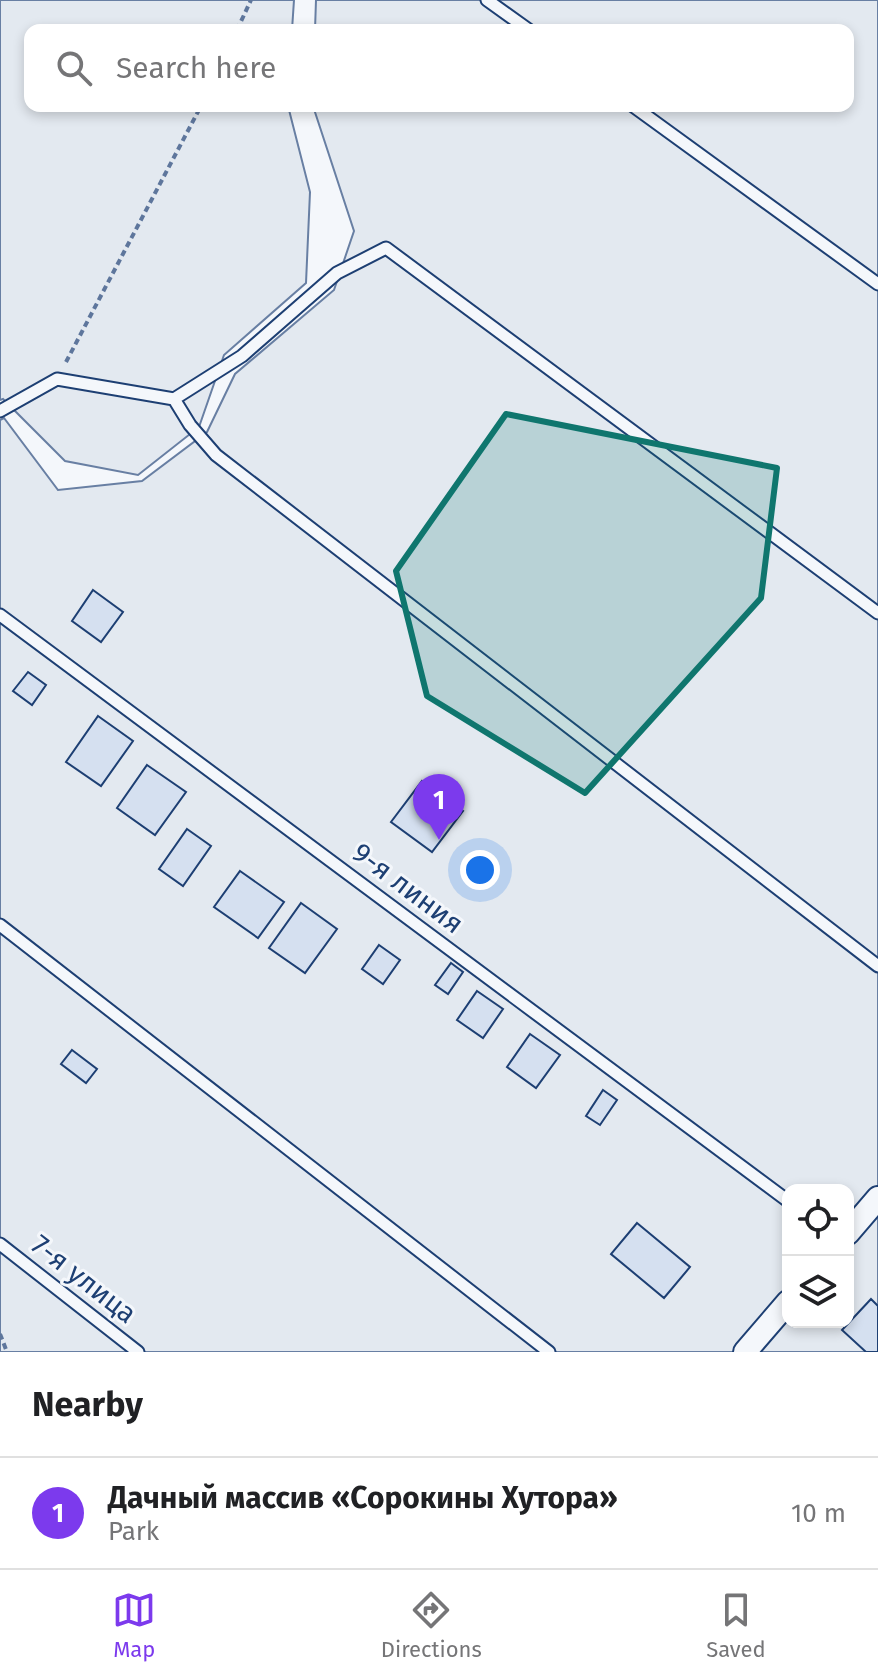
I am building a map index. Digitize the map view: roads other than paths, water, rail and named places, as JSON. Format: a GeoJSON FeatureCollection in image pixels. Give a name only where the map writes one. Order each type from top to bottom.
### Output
{"type":"FeatureCollection","features":[{"type":"Feature","properties":{"kind":"street"},"geometry":{"type":"LineString","coordinates":[[854,1226],[878,1198]]}},
{"type":"Feature","properties":{"kind":"street"},"geometry":{"type":"LineString","coordinates":[[745,1352],[782,1309]]}},
{"type":"Feature","properties":{"kind":"lane"},"geometry":{"type":"LineString","coordinates":[[487,0],[521,24]]}},
{"type":"Feature","properties":{"kind":"lane"},"geometry":{"type":"LineString","coordinates":[[641,112],[878,284]]}},
{"type":"Feature","properties":{"kind":"lane"},"geometry":{"type":"LineString","coordinates":[[0,411],[57,379],[174,399],[242,356],[337,273],[386,248],[878,613]]}},
{"type":"Feature","properties":{"kind":"lane"},"geometry":{"type":"LineString","coordinates":[[174,399],[190,425],[216,455],[878,966]]}},
{"type":"Feature","properties":{"kind":"lane","name":"9-я линия"},"geometry":{"type":"LineString","coordinates":[[0,615],[782,1197]]}},
{"type":"Feature","properties":{"kind":"lane"},"geometry":{"type":"LineString","coordinates":[[0,925],[549,1352]]}},
{"type":"Feature","properties":{"kind":"lane","name":"7-я улица"},"geometry":{"type":"LineString","coordinates":[[0,1244],[138,1352]]}},
{"type":"Feature","properties":{"kind":"place","name":"Дачный массив «Сорокины Хутора»"},"geometry":{"type":"Point","coordinates":[439,840]}}]}
